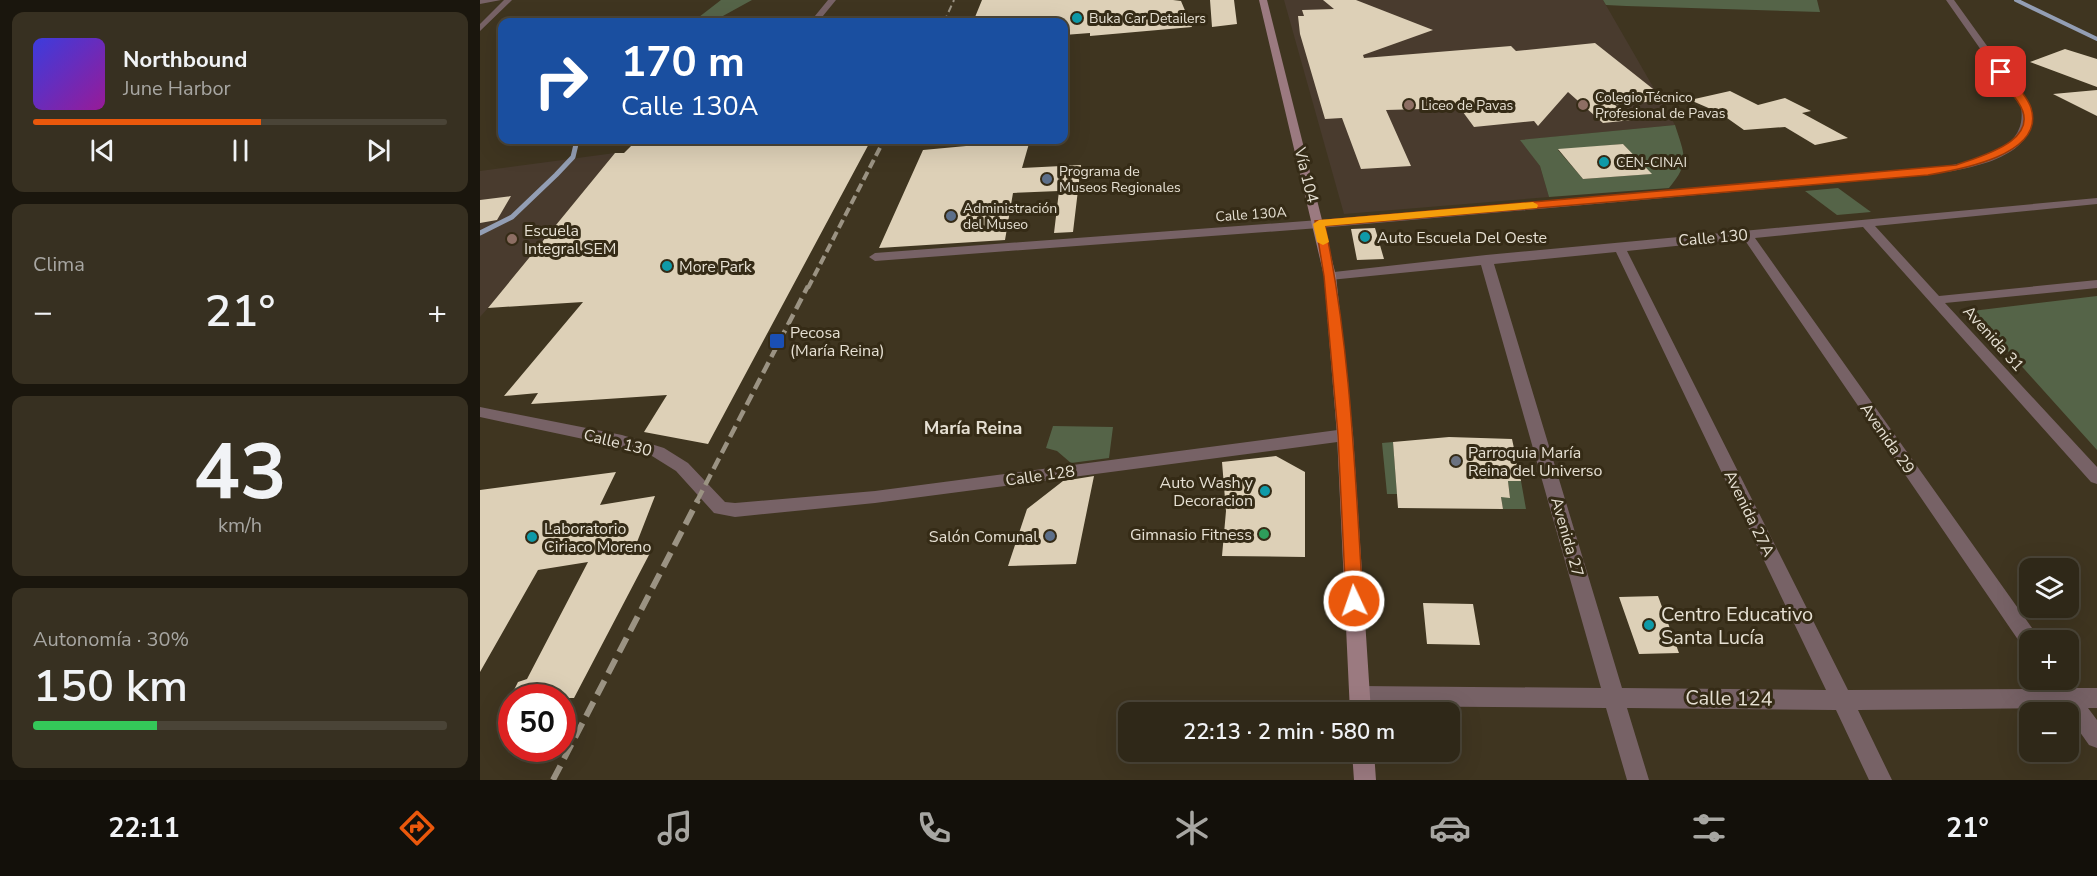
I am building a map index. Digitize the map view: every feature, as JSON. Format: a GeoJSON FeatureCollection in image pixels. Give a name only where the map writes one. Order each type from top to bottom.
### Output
{"type":"FeatureCollection","features":[{"type":"Feature","properties":{"kind":"main road","name":"Vía 104"},"geometry":{"type":"LineString","coordinates":[[1263,0],[1330,276],[1345,435],[1361,702]]}},
{"type":"Feature","properties":{"kind":"main road"},"geometry":{"type":"LineString","coordinates":[[1364,762],[1365,780]]}},
{"type":"Feature","properties":{"kind":"street"},"geometry":{"type":"LineString","coordinates":[[480,2],[497,0]]}},
{"type":"Feature","properties":{"kind":"street"},"geometry":{"type":"LineString","coordinates":[[480,29],[508,0]]}},
{"type":"Feature","properties":{"kind":"street"},"geometry":{"type":"LineString","coordinates":[[817,18],[832,0]]}},
{"type":"Feature","properties":{"kind":"street","name":"Calle 130A"},"geometry":{"type":"LineString","coordinates":[[875,257],[1319,224],[1928,172],[1987,159],[2018,141],[2028,128],[2026,108],[1950,0]]}},
{"type":"Feature","properties":{"kind":"street","name":"Calle 130"},"geometry":{"type":"LineString","coordinates":[[1330,276],[2097,201]]}},
{"type":"Feature","properties":{"kind":"street","name":"Avenida 31"},"geometry":{"type":"LineString","coordinates":[[1865,223],[2097,478]]}},
{"type":"Feature","properties":{"kind":"street","name":"Avenida 29"},"geometry":{"type":"LineString","coordinates":[[1746,234],[2022,630]]}},
{"type":"Feature","properties":{"kind":"street","name":"Avenida 27A"},"geometry":{"type":"LineString","coordinates":[[1619,246],[1881,780]]}},
{"type":"Feature","properties":{"kind":"street","name":"Avenida 27"},"geometry":{"type":"LineString","coordinates":[[1486,259],[1638,780]]}},
{"type":"Feature","properties":{"kind":"street"},"geometry":{"type":"LineString","coordinates":[[1935,300],[2097,284]]}},
{"type":"Feature","properties":{"kind":"street","name":"Calle 130"},"geometry":{"type":"LineString","coordinates":[[480,412],[622,441],[658,452],[682,467],[720,508],[735,510]]}},
{"type":"Feature","properties":{"kind":"street","name":"Calle 128"},"geometry":{"type":"LineString","coordinates":[[735,510],[886,495],[1345,435]]}},
{"type":"Feature","properties":{"kind":"street"},"geometry":{"type":"LineString","coordinates":[[2063,690],[2097,738]]}},
{"type":"Feature","properties":{"kind":"street","name":"Calle 124"},"geometry":{"type":"LineString","coordinates":[[1424,702],[1614,696],[1842,700],[2097,699]]}},
{"type":"Feature","properties":{"kind":"shaded area"},"geometry":{"type":"Polygon","coordinates":[[[1284,0],[1603,0],[1675,125],[1521,140],[1540,166],[1549,197],[1344,214],[1284,0]]]}},
{"type":"Feature","properties":{"kind":"shaded area","name":"Escuela Integral SEM"},"geometry":{"type":"Polygon","coordinates":[[[615,153],[488,308],[480,317],[480,171],[615,153]]]}},
{"type":"Feature","properties":{"kind":"green space"},"geometry":{"type":"Polygon","coordinates":[[[721,0],[752,0],[719,18],[696,18],[721,0]]]}},
{"type":"Feature","properties":{"kind":"green space"},"geometry":{"type":"Polygon","coordinates":[[[1603,0],[1817,0],[1820,12],[1606,5],[1603,0]]]}},
{"type":"Feature","properties":{"kind":"green space"},"geometry":{"type":"Polygon","coordinates":[[[1675,125],[1684,158],[1676,179],[1669,188],[1549,197],[1540,166],[1520,140],[1675,125]],[[1623,144],[1558,150],[1583,179],[1651,174],[1623,144]]]}},
{"type":"Feature","properties":{"kind":"green space"},"geometry":{"type":"Polygon","coordinates":[[[1838,188],[1871,212],[1837,215],[1805,191],[1838,188]]]}},
{"type":"Feature","properties":{"kind":"green space"},"geometry":{"type":"Polygon","coordinates":[[[2097,296],[2097,450],[1972,311],[2097,296]]]}},
{"type":"Feature","properties":{"kind":"green space"},"geometry":{"type":"Polygon","coordinates":[[[1053,426],[1113,427],[1109,458],[1071,463],[1057,451],[1046,448],[1053,426]]]}},
{"type":"Feature","properties":{"kind":"green space"},"geometry":{"type":"Polygon","coordinates":[[[1393,442],[1397,494],[1387,494],[1382,443],[1393,442]]]}},
{"type":"Feature","properties":{"kind":"green space"},"geometry":{"type":"Polygon","coordinates":[[[1508,481],[1521,481],[1526,509],[1503,509],[1501,497],[1510,497],[1508,481]]]}},
{"type":"Feature","properties":{"kind":"building","name":"Buka Car Detailers"},"geometry":{"type":"Polygon","coordinates":[[[982,0],[1173,0],[1181,1],[1192,27],[1090,36],[1090,33],[1068,35],[1068,18],[975,18],[982,0]]]}},
{"type":"Feature","properties":{"kind":"building"},"geometry":{"type":"Polygon","coordinates":[[[1210,0],[1234,0],[1237,24],[1212,27],[1210,0]]]}},
{"type":"Feature","properties":{"kind":"building"},"geometry":{"type":"Polygon","coordinates":[[[1323,0],[1356,0],[1433,30],[1363,55],[1364,58],[1511,46],[1516,51],[1595,43],[1667,100],[1615,105],[1632,120],[1603,123],[1568,92],[1538,126],[1534,121],[1474,127],[1460,108],[1386,110],[1411,166],[1361,169],[1342,118],[1325,119],[1300,34],[1298,16],[1304,16],[1302,10],[1334,9],[1323,0]]]}},
{"type":"Feature","properties":{"kind":"building"},"geometry":{"type":"Polygon","coordinates":[[[2065,49],[2097,59],[2097,87],[2030,62],[2065,49]]]}},
{"type":"Feature","properties":{"kind":"building"},"geometry":{"type":"Polygon","coordinates":[[[2097,90],[2097,116],[2053,94],[2097,90]]]}},
{"type":"Feature","properties":{"kind":"building"},"geometry":{"type":"Polygon","coordinates":[[[1730,91],[1758,105],[1785,98],[1811,111],[1802,113],[1848,138],[1815,145],[1785,127],[1744,130],[1720,113],[1690,100],[1730,91]]]}},
{"type":"Feature","properties":{"kind":"building"},"geometry":{"type":"Polygon","coordinates":[[[633,144],[869,144],[708,444],[644,432],[667,395],[531,404],[538,393],[504,396],[583,302],[488,308],[615,153],[624,153],[633,144]]]}},
{"type":"Feature","properties":{"kind":"building","name":"Administración del Museo"},"geometry":{"type":"Polygon","coordinates":[[[1029,144],[1022,168],[1081,165],[1073,232],[1054,233],[1059,191],[1013,193],[1005,240],[879,248],[923,150],[977,145],[1029,144]]]}},
{"type":"Feature","properties":{"kind":"building","name":"CEN-CINAI"},"geometry":{"type":"Polygon","coordinates":[[[1623,144],[1652,174],[1583,179],[1558,149],[1623,144]]]}},
{"type":"Feature","properties":{"kind":"building"},"geometry":{"type":"Polygon","coordinates":[[[511,196],[497,220],[480,223],[480,200],[511,196]]]}},
{"type":"Feature","properties":{"kind":"building"},"geometry":{"type":"Polygon","coordinates":[[[1375,228],[1384,259],[1357,260],[1351,229],[1375,228]]]}},
{"type":"Feature","properties":{"kind":"building","name":"Parroquia María Reina del Universo"},"geometry":{"type":"Polygon","coordinates":[[[1449,437],[1512,439],[1521,481],[1508,481],[1510,498],[1501,497],[1503,509],[1398,508],[1393,442],[1449,437]]]}},
{"type":"Feature","properties":{"kind":"building"},"geometry":{"type":"Polygon","coordinates":[[[1276,456],[1305,472],[1305,557],[1222,556],[1226,511],[1222,462],[1276,456]]]}},
{"type":"Feature","properties":{"kind":"building"},"geometry":{"type":"Polygon","coordinates":[[[616,472],[600,505],[655,496],[632,555],[650,553],[576,694],[576,684],[517,684],[527,679],[588,562],[538,570],[480,672],[480,490],[616,472]]]}},
{"type":"Feature","properties":{"kind":"building","name":"Salón Comunal"},"geometry":{"type":"Polygon","coordinates":[[[1094,476],[1076,564],[1008,566],[1027,509],[1063,481],[1094,476]]]}},
{"type":"Feature","properties":{"kind":"building","name":"Centro Educativo Santa Lucía"},"geometry":{"type":"Polygon","coordinates":[[[1658,596],[1679,653],[1639,654],[1619,597],[1658,596]]]}},
{"type":"Feature","properties":{"kind":"building"},"geometry":{"type":"Polygon","coordinates":[[[1423,603],[1473,604],[1480,645],[1427,644],[1423,603]]]}},
{"type":"Feature","properties":{"kind":"waterway"},"geometry":{"type":"LineString","coordinates":[[2016,0],[2097,39]]}},
{"type":"Feature","properties":{"kind":"waterway"},"geometry":{"type":"LineString","coordinates":[[480,233],[512,217],[573,157],[576,144]]}},
{"type":"Feature","properties":{"kind":"railway"},"geometry":{"type":"LineString","coordinates":[[946,18],[954,0]]}},
{"type":"Feature","properties":{"kind":"railway"},"geometry":{"type":"LineString","coordinates":[[808,288],[882,144]]}},
{"type":"Feature","properties":{"kind":"railway"},"geometry":{"type":"LineString","coordinates":[[697,501],[808,286]]}},
{"type":"Feature","properties":{"kind":"railway"},"geometry":{"type":"LineString","coordinates":[[553,780],[698,500]]}},
{"type":"Feature","properties":{"kind":"slow traffic"},"geometry":{"type":"LineString","coordinates":[[1323,242],[1319,224],[1533,205]]}},
{"type":"Feature","properties":{"kind":"place","name":"Buka Car Detailers"},"geometry":{"type":"Point","coordinates":[1077,18]}},
{"type":"Feature","properties":{"kind":"place","name":"Liceo de Pavas"},"geometry":{"type":"Point","coordinates":[1409,105]}},
{"type":"Feature","properties":{"kind":"place","name":"Colegio Técnico Profesional de Pavas"},"geometry":{"type":"Point","coordinates":[1583,105]}},
{"type":"Feature","properties":{"kind":"place","name":"CEN-CINAI"},"geometry":{"type":"Point","coordinates":[1604,162]}},
{"type":"Feature","properties":{"kind":"place","name":"Programa de Museos Regionales"},"geometry":{"type":"Point","coordinates":[1047,179]}},
{"type":"Feature","properties":{"kind":"place","name":"Administración del Museo"},"geometry":{"type":"Point","coordinates":[951,216]}},
{"type":"Feature","properties":{"kind":"place","name":"Auto Escuela Del Oeste"},"geometry":{"type":"Point","coordinates":[1365,237]}},
{"type":"Feature","properties":{"kind":"place","name":"Escuela Integral SEM"},"geometry":{"type":"Point","coordinates":[512,239]}},
{"type":"Feature","properties":{"kind":"place","name":"More Park"},"geometry":{"type":"Point","coordinates":[667,266]}},
{"type":"Feature","properties":{"kind":"place","name":"Pecosa (María Reina)"},"geometry":{"type":"Point","coordinates":[777,341]}},
{"type":"Feature","properties":{"kind":"place","name":"Parroquia María Reina del Universo"},"geometry":{"type":"Point","coordinates":[1456,461]}},
{"type":"Feature","properties":{"kind":"place","name":"Auto Wash y Decoracion"},"geometry":{"type":"Point","coordinates":[1265,491]}},
{"type":"Feature","properties":{"kind":"place","name":"Gimnasio Fitness"},"geometry":{"type":"Point","coordinates":[1264,534]}},
{"type":"Feature","properties":{"kind":"place","name":"Salón Comunal"},"geometry":{"type":"Point","coordinates":[1050,536]}},
{"type":"Feature","properties":{"kind":"place","name":"Laboratorio Ciriaco Moreno"},"geometry":{"type":"Point","coordinates":[532,537]}},
{"type":"Feature","properties":{"kind":"place","name":"Centro Educativo Santa Lucía"},"geometry":{"type":"Point","coordinates":[1649,625]}},
{"type":"Feature","properties":{"kind":"district","name":"María Reina"},"geometry":{"type":"Point","coordinates":[973,428]}},
{"type":"Feature","properties":{"kind":"route"},"geometry":{"type":"LineString","coordinates":[[1354,601],[1345,435],[1330,276],[1319,224],[1928,172],[1958,167],[1987,159],[2005,150],[2018,141],[2028,128],[2026,108],[2001,72]]}}]}
